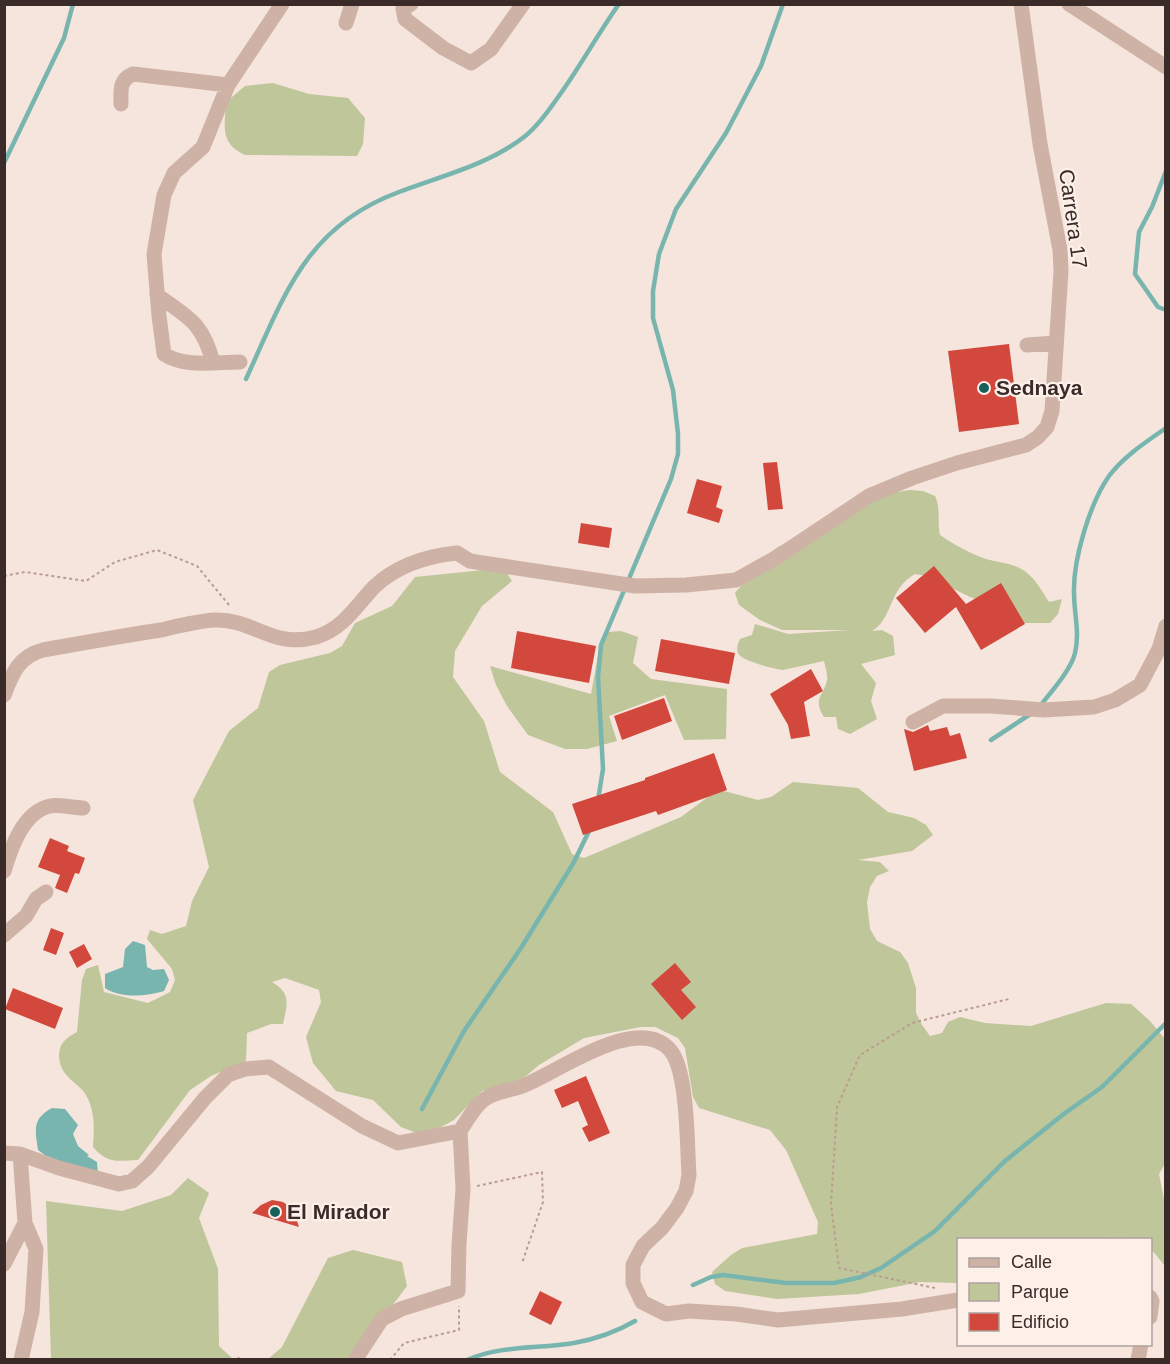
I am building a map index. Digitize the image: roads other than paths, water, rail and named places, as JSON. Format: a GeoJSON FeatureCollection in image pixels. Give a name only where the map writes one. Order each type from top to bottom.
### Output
{"type":"FeatureCollection","features":[{"type":"Feature","properties":{"kind":"street"},"geometry":{"type":"LineString","coordinates":[[240,362],[174,361],[164,354],[154,254],[164,195],[174,172],[203,147],[228,85],[282,4]]}},
{"type":"Feature","properties":{"kind":"street"},"geometry":{"type":"LineString","coordinates":[[346,23],[352,4]]}},
{"type":"Feature","properties":{"kind":"street"},"geometry":{"type":"LineString","coordinates":[[411,4],[403,9],[405,19],[443,48],[471,63],[491,49],[524,4]]}},
{"type":"Feature","properties":{"kind":"street","name":"Carrera 17"},"geometry":{"type":"LineString","coordinates":[[4,695],[12,673],[20,662],[37,652],[214,620],[244,624],[280,639],[320,636],[340,627],[376,586],[404,566],[438,554],[457,553],[470,561],[635,586],[686,585],[736,579],[779,556],[870,496],[912,478],[957,463],[1026,445],[1038,437],[1047,427],[1052,411],[1061,271],[1060,250],[1040,144],[1021,4]]}},
{"type":"Feature","properties":{"kind":"street"},"geometry":{"type":"LineString","coordinates":[[1069,4],[1166,67]]}},
{"type":"Feature","properties":{"kind":"street"},"geometry":{"type":"LineString","coordinates":[[120,104],[121,85],[125,77],[133,74],[228,85]]}},
{"type":"Feature","properties":{"kind":"street"},"geometry":{"type":"LineString","coordinates":[[157,295],[195,323],[207,341],[213,362]]}},
{"type":"Feature","properties":{"kind":"street"},"geometry":{"type":"LineString","coordinates":[[1027,345],[1055,343]]}},
{"type":"Feature","properties":{"kind":"street"},"geometry":{"type":"LineString","coordinates":[[913,722],[943,706],[991,706],[1044,710],[1094,707],[1115,700],[1140,685],[1159,649],[1166,626]]}},
{"type":"Feature","properties":{"kind":"street"},"geometry":{"type":"LineString","coordinates":[[4,871],[23,826],[36,814],[49,806],[83,808]]}},
{"type":"Feature","properties":{"kind":"street"},"geometry":{"type":"LineString","coordinates":[[4,935],[26,916],[36,899],[45,892]]}},
{"type":"Feature","properties":{"kind":"street"},"geometry":{"type":"LineString","coordinates":[[355,1359],[382,1320],[401,1310],[458,1291],[463,1189],[460,1131],[483,1100],[497,1092],[520,1087],[599,1048],[631,1037],[644,1036],[656,1040],[667,1047],[679,1063],[689,1175],[686,1191],[677,1208],[662,1228],[643,1246],[633,1265],[633,1283],[642,1302],[666,1314],[700,1312],[778,1320],[902,1309],[957,1300]]}},
{"type":"Feature","properties":{"kind":"street"},"geometry":{"type":"LineString","coordinates":[[4,1154],[20,1154],[59,1168],[118,1184],[126,1184],[148,1167],[205,1098],[228,1075],[245,1069],[269,1067],[362,1126],[398,1143],[460,1131]]}},
{"type":"Feature","properties":{"kind":"street"},"geometry":{"type":"LineString","coordinates":[[20,1154],[25,1223],[36,1249],[32,1312],[21,1359]]}},
{"type":"Feature","properties":{"kind":"street"},"geometry":{"type":"LineString","coordinates":[[4,1264],[25,1223]]}},
{"type":"Feature","properties":{"kind":"water"},"geometry":{"type":"Polygon","coordinates":[[[133,941],[145,945],[147,967],[153,970],[164,969],[169,980],[164,991],[126,995],[105,988],[105,974],[123,967],[125,949],[133,941]]]}},
{"type":"Feature","properties":{"kind":"water"},"geometry":{"type":"Polygon","coordinates":[[[52,1108],[65,1109],[78,1125],[73,1134],[78,1146],[89,1155],[87,1156],[97,1162],[98,1175],[50,1159],[38,1150],[36,1125],[41,1116],[52,1108]]]}},
{"type":"Feature","properties":{"kind":"waterway"},"geometry":{"type":"LineString","coordinates":[[4,163],[64,38],[73,4]]}},
{"type":"Feature","properties":{"kind":"waterway"},"geometry":{"type":"LineString","coordinates":[[246,379],[287,292],[302,267],[320,244],[341,224],[367,206],[480,162],[524,137],[553,105],[619,4]]}},
{"type":"Feature","properties":{"kind":"waterway"},"geometry":{"type":"LineString","coordinates":[[598,800],[603,769],[598,677],[601,645],[671,479],[678,454],[673,390],[653,318],[653,291],[659,254],[676,209],[726,133],[761,66],[783,4]]}},
{"type":"Feature","properties":{"kind":"waterway"},"geometry":{"type":"LineString","coordinates":[[1166,171],[1139,232],[1135,274],[1158,307],[1166,310]]}},
{"type":"Feature","properties":{"kind":"waterway"},"geometry":{"type":"LineString","coordinates":[[1040,706],[1065,674],[1075,653],[1077,630],[1074,579],[1084,532],[1095,501],[1109,476],[1121,462],[1166,428]]}},
{"type":"Feature","properties":{"kind":"waterway"},"geometry":{"type":"LineString","coordinates":[[991,740],[1032,713]]}},
{"type":"Feature","properties":{"kind":"waterway"},"geometry":{"type":"LineString","coordinates":[[422,1109],[464,1031],[521,948],[574,862],[590,829]]}},
{"type":"Feature","properties":{"kind":"waterway"},"geometry":{"type":"LineString","coordinates":[[693,1285],[711,1277],[723,1275],[786,1283],[834,1283],[861,1277],[881,1268],[935,1231],[1005,1161],[1102,1087],[1166,1023]]}},
{"type":"Feature","properties":{"kind":"waterway"},"geometry":{"type":"LineString","coordinates":[[467,1360],[493,1352],[582,1341],[613,1332],[635,1321]]}},
{"type":"Feature","properties":{"kind":"place","name":"Sednaya"},"geometry":{"type":"Point","coordinates":[984,388]}},
{"type":"Feature","properties":{"kind":"place","name":"El Mirador"},"geometry":{"type":"Point","coordinates":[275,1212]}}]}
